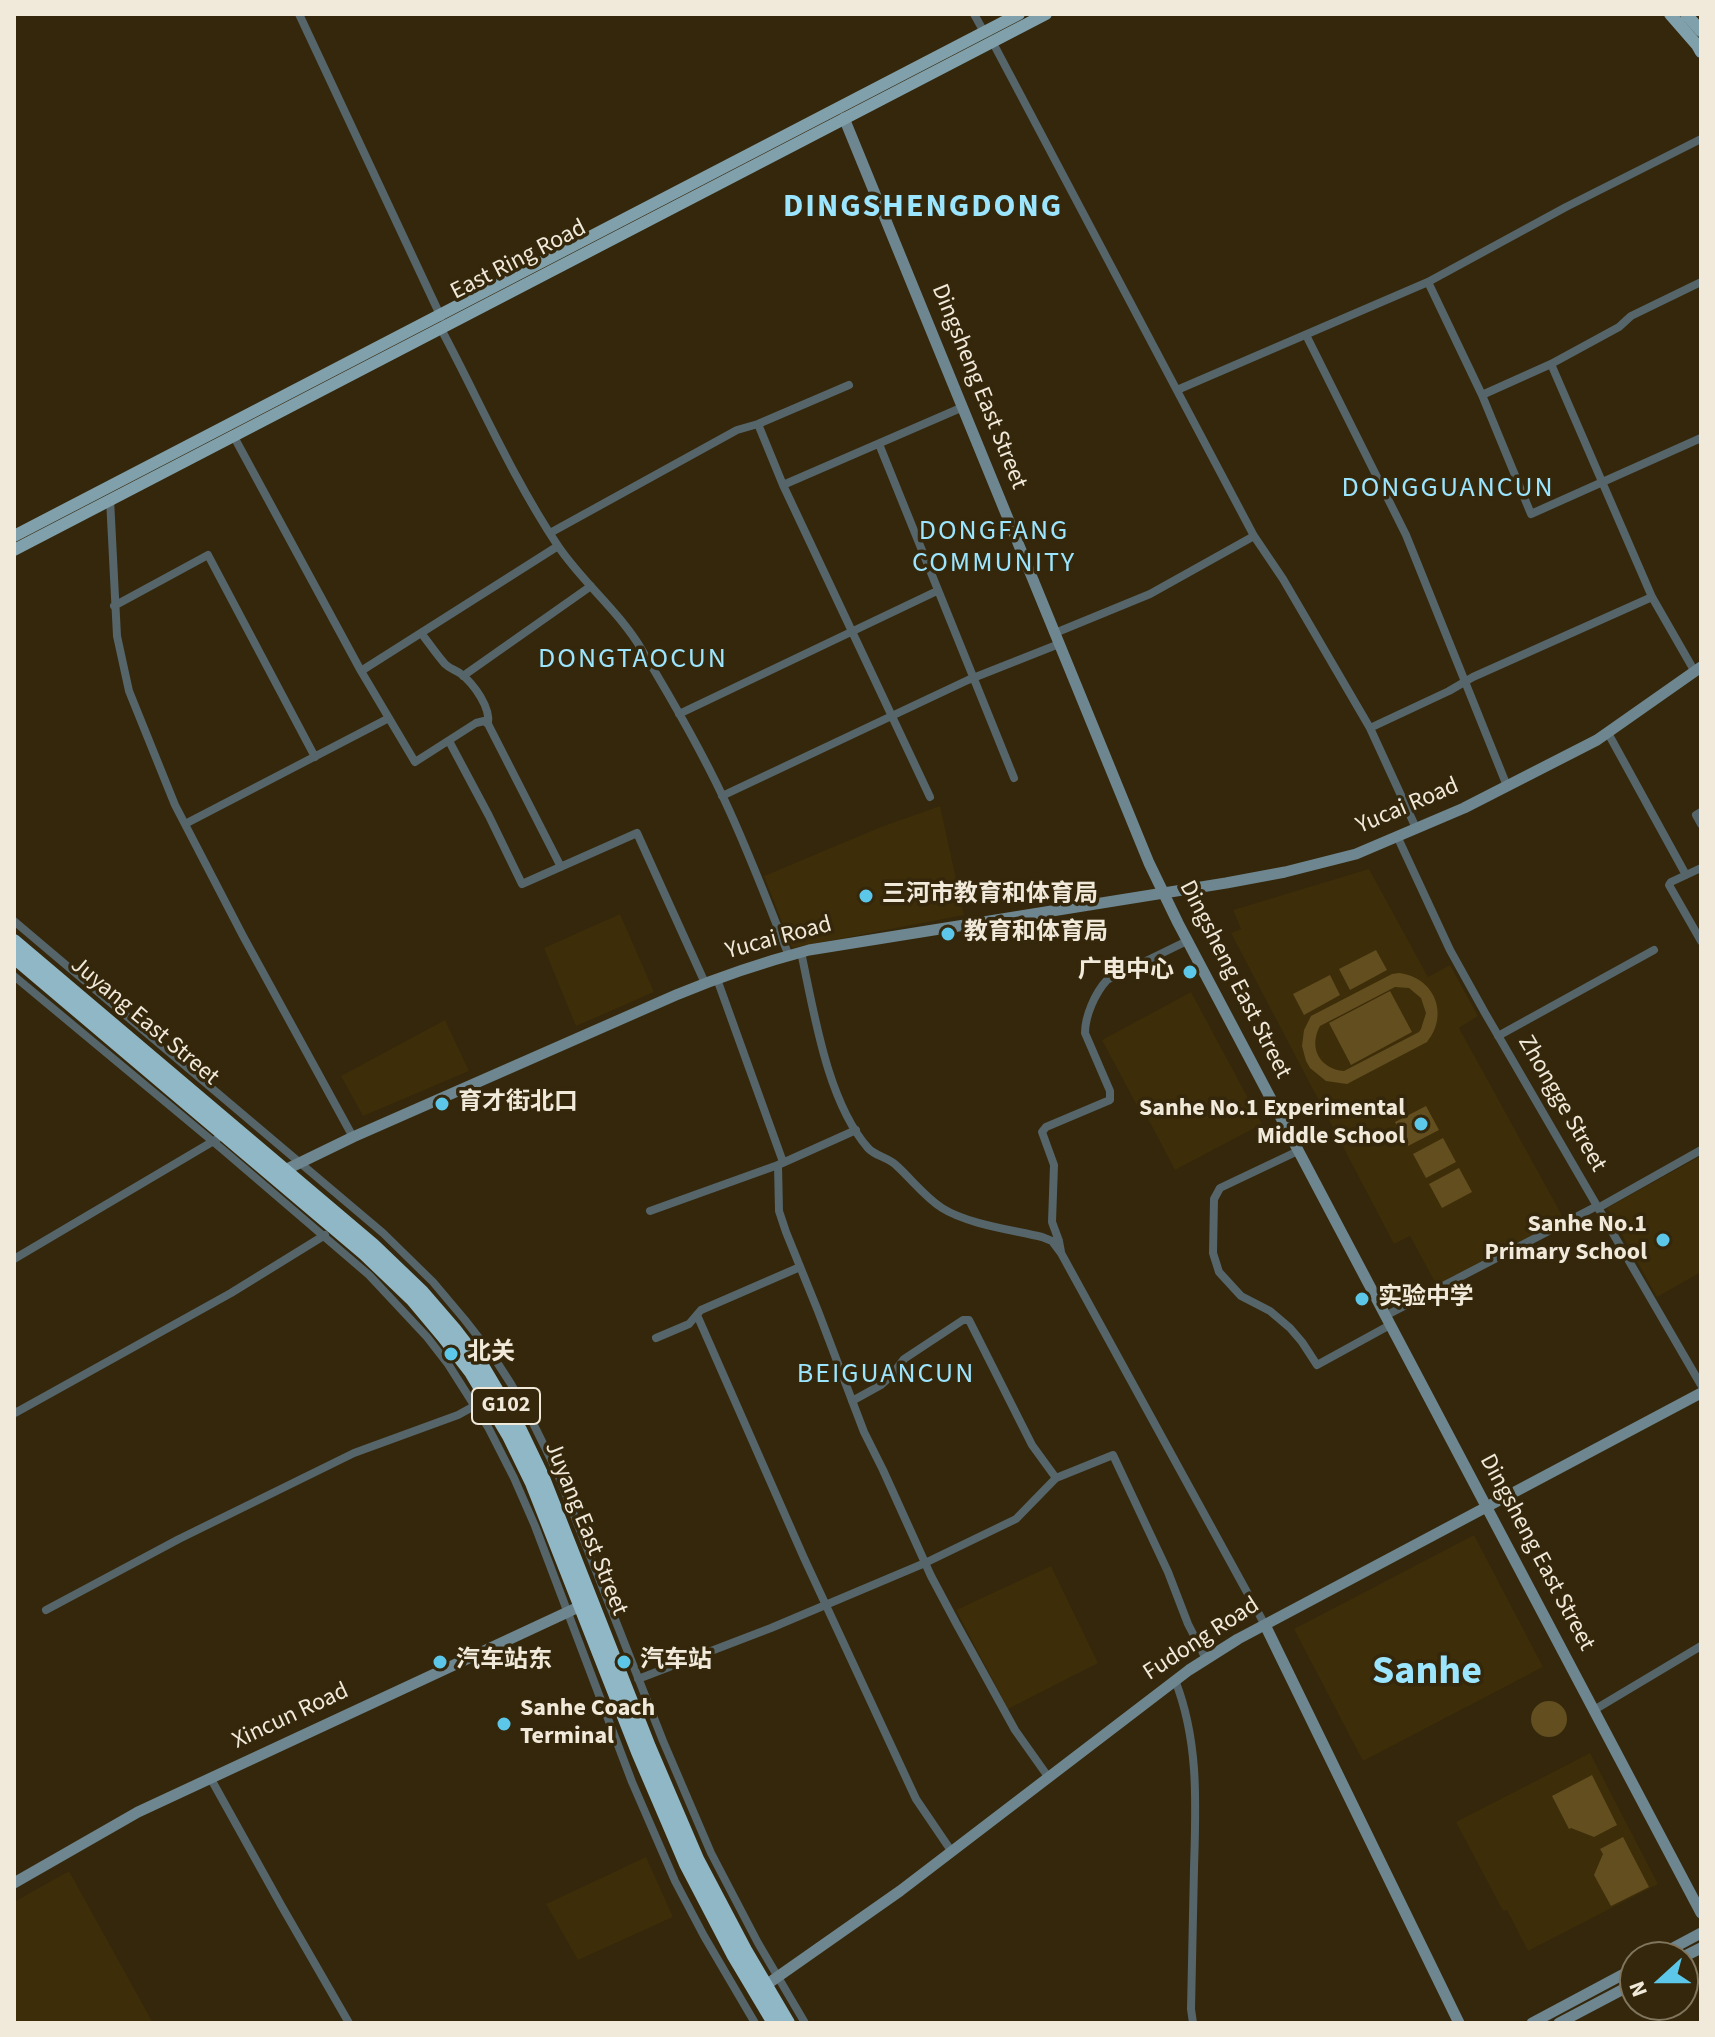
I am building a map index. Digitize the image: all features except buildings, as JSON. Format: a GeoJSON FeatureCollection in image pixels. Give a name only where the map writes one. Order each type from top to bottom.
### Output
{"type":"FeatureCollection","features":[{"type":"Feature","properties":{"kind":"highway","name":"Juyang East Street"},"geometry":{"type":"LineString","coordinates":[[14,941],[397,1267],[438,1310],[481,1364],[533,1457],[580,1606],[649,1747],[697,1859],[718,1902],[772,1981],[788,2023]]}},
{"type":"Feature","properties":{"kind":"highway","name":"Juyang East Street"},"geometry":{"type":"LineString","coordinates":[[14,957],[219,1138],[330,1232],[381,1268],[413,1300],[462,1360],[482,1401],[532,1483],[638,1752],[686,1864],[771,2018]]}},
{"type":"Feature","properties":{"kind":"main road","name":"East Ring Road"},"geometry":{"type":"LineString","coordinates":[[14,536],[844,118],[988,37],[1019,14]]}},
{"type":"Feature","properties":{"kind":"main road","name":"East Ring Road"},"geometry":{"type":"LineString","coordinates":[[14,550],[988,37],[1046,14]]}},
{"type":"Feature","properties":{"kind":"main road"},"geometry":{"type":"LineString","coordinates":[[1670,14],[1699,49]]}},
{"type":"Feature","properties":{"kind":"main road"},"geometry":{"type":"LineString","coordinates":[[1683,14],[1699,49]]}},
{"type":"Feature","properties":{"kind":"main road"},"geometry":{"type":"LineString","coordinates":[[1683,14],[1701,29]]}},
{"type":"Feature","properties":{"kind":"main road"},"geometry":{"type":"LineString","coordinates":[[1694,14],[1701,29]]}},
{"type":"Feature","properties":{"kind":"main road","name":"Dingsheng East Street"},"geometry":{"type":"LineString","coordinates":[[844,118],[1149,863],[1187,941],[1701,1913]]}},
{"type":"Feature","properties":{"kind":"main road","name":"Yucai Road"},"geometry":{"type":"LineString","coordinates":[[285,1170],[353,1137],[711,981],[795,954],[1285,872],[1356,854],[1464,808],[1581,749],[1698,669]]}},
{"type":"Feature","properties":{"kind":"main road","name":"Fudong Road"},"geometry":{"type":"LineString","coordinates":[[772,1981],[952,1852],[1206,1659],[1701,1393]]}},
{"type":"Feature","properties":{"kind":"main road","name":"Xincun Road"},"geometry":{"type":"LineString","coordinates":[[14,1883],[138,1812],[580,1606]]}},
{"type":"Feature","properties":{"kind":"main road"},"geometry":{"type":"LineString","coordinates":[[1265,1625],[1459,2023]]}},
{"type":"Feature","properties":{"kind":"main road"},"geometry":{"type":"LineString","coordinates":[[1532,2023],[1619,1977]]}},
{"type":"Feature","properties":{"kind":"main road"},"geometry":{"type":"LineString","coordinates":[[1559,2023],[1619,1991]]}},
{"type":"Feature","properties":{"kind":"street"},"geometry":{"type":"LineString","coordinates":[[299,14],[516,474],[558,546],[640,645],[722,796],[795,954],[829,1071],[840,1101],[856,1130],[870,1151],[896,1164],[943,1209],[961,1218],[1052,1241],[1265,1625]]}},
{"type":"Feature","properties":{"kind":"street"},"geometry":{"type":"LineString","coordinates":[[974,14],[1254,536],[1283,579],[1370,728],[1416,828]]}},
{"type":"Feature","properties":{"kind":"street"},"geometry":{"type":"LineString","coordinates":[[1177,390],[1428,282],[1566,207],[1701,139]]}},
{"type":"Feature","properties":{"kind":"street"},"geometry":{"type":"LineString","coordinates":[[1428,282],[1482,395],[1531,514],[1701,438]]}},
{"type":"Feature","properties":{"kind":"street"},"geometry":{"type":"LineString","coordinates":[[1482,395],[1551,364],[1619,327],[1631,316],[1701,282]]}},
{"type":"Feature","properties":{"kind":"street"},"geometry":{"type":"LineString","coordinates":[[1306,335],[1406,535],[1507,786]]}},
{"type":"Feature","properties":{"kind":"street"},"geometry":{"type":"LineString","coordinates":[[1551,364],[1652,597],[1698,669]]}},
{"type":"Feature","properties":{"kind":"street"},"geometry":{"type":"LineString","coordinates":[[550,533],[737,430],[849,385]]}},
{"type":"Feature","properties":{"kind":"street"},"geometry":{"type":"LineString","coordinates":[[783,485],[963,407]]}},
{"type":"Feature","properties":{"kind":"street"},"geometry":{"type":"LineString","coordinates":[[758,424],[783,485],[930,797]]}},
{"type":"Feature","properties":{"kind":"street"},"geometry":{"type":"LineString","coordinates":[[233,435],[361,671],[415,762],[484,721],[561,867]]}},
{"type":"Feature","properties":{"kind":"street"},"geometry":{"type":"LineString","coordinates":[[879,444],[1014,778]]}},
{"type":"Feature","properties":{"kind":"street"},"geometry":{"type":"LineString","coordinates":[[110,499],[114,606],[119,649],[129,691],[175,805],[353,1137]]}},
{"type":"Feature","properties":{"kind":"street"},"geometry":{"type":"LineString","coordinates":[[722,796],[1150,594],[1254,536]]}},
{"type":"Feature","properties":{"kind":"street"},"geometry":{"type":"LineString","coordinates":[[361,671],[558,546]]}},
{"type":"Feature","properties":{"kind":"street"},"geometry":{"type":"LineString","coordinates":[[114,606],[208,555],[315,757]]}},
{"type":"Feature","properties":{"kind":"street"},"geometry":{"type":"LineString","coordinates":[[463,676],[591,586]]}},
{"type":"Feature","properties":{"kind":"street"},"geometry":{"type":"LineString","coordinates":[[679,714],[937,591]]}},
{"type":"Feature","properties":{"kind":"street"},"geometry":{"type":"LineString","coordinates":[[1370,728],[1652,597]]}},
{"type":"Feature","properties":{"kind":"street"},"geometry":{"type":"LineString","coordinates":[[421,633],[443,662],[463,676],[485,703],[490,714],[488,724]]}},
{"type":"Feature","properties":{"kind":"street"},"geometry":{"type":"LineString","coordinates":[[185,824],[389,718]]}},
{"type":"Feature","properties":{"kind":"street"},"geometry":{"type":"LineString","coordinates":[[1608,733],[1686,875]]}},
{"type":"Feature","properties":{"kind":"street"},"geometry":{"type":"LineString","coordinates":[[449,741],[522,884],[637,833],[711,981],[780,1164],[779,1211],[864,1432],[949,1611],[1015,1730],[1049,1778]]}},
{"type":"Feature","properties":{"kind":"street"},"geometry":{"type":"LineString","coordinates":[[1701,812],[1696,815],[1701,824]]}},
{"type":"Feature","properties":{"kind":"street","name":"Zhongge Street"},"geometry":{"type":"LineString","coordinates":[[1397,836],[1450,950],[1701,1385]]}},
{"type":"Feature","properties":{"kind":"street"},"geometry":{"type":"LineString","coordinates":[[1701,868],[1669,885],[1701,941]]}},
{"type":"Feature","properties":{"kind":"street"},"geometry":{"type":"LineString","coordinates":[[14,921],[408,1256],[450,1301],[499,1365],[547,1450],[711,1853],[772,1981],[805,2023]]}},
{"type":"Feature","properties":{"kind":"street"},"geometry":{"type":"LineString","coordinates":[[1061,1253],[1052,1222],[1054,1165],[1042,1132],[1046,1127],[1110,1100],[1110,1091],[1085,1033],[1098,992],[1107,980],[1187,941]]}},
{"type":"Feature","properties":{"kind":"street"},"geometry":{"type":"LineString","coordinates":[[1498,1036],[1654,950]]}},
{"type":"Feature","properties":{"kind":"street"},"geometry":{"type":"LineString","coordinates":[[14,976],[219,1138],[14,1259]]}},
{"type":"Feature","properties":{"kind":"street"},"geometry":{"type":"LineString","coordinates":[[650,1211],[780,1164],[856,1130]]}},
{"type":"Feature","properties":{"kind":"street"},"geometry":{"type":"LineString","coordinates":[[1298,1151],[1220,1188],[1214,1199],[1213,1253],[1219,1272],[1241,1296],[1270,1311],[1290,1328],[1317,1365],[1388,1320],[1701,1150]]}},
{"type":"Feature","properties":{"kind":"street"},"geometry":{"type":"LineString","coordinates":[[14,1411],[231,1293],[330,1232]]}},
{"type":"Feature","properties":{"kind":"street"},"geometry":{"type":"LineString","coordinates":[[656,1338],[689,1324],[701,1310],[800,1267]]}},
{"type":"Feature","properties":{"kind":"street"},"geometry":{"type":"LineString","coordinates":[[697,1315],[826,1606],[916,1799],[952,1852]]}},
{"type":"Feature","properties":{"kind":"street"},"geometry":{"type":"LineString","coordinates":[[852,1401],[885,1382],[904,1359],[963,1320],[969,1320],[1032,1445],[1056,1478]]}},
{"type":"Feature","properties":{"kind":"street"},"geometry":{"type":"LineString","coordinates":[[46,1610],[179,1539],[354,1453],[458,1415],[482,1401]]}},
{"type":"Feature","properties":{"kind":"street"},"geometry":{"type":"LineString","coordinates":[[638,1679],[826,1606],[925,1563],[1016,1519],[1056,1478],[1113,1455],[1206,1659]]}},
{"type":"Feature","properties":{"kind":"street"},"geometry":{"type":"LineString","coordinates":[[580,1606],[632,1782],[675,1881],[753,2022],[771,2018]]}},
{"type":"Feature","properties":{"kind":"street"},"geometry":{"type":"LineString","coordinates":[[1594,1710],[1701,1646]]}},
{"type":"Feature","properties":{"kind":"street"},"geometry":{"type":"LineString","coordinates":[[1175,1680],[1192,1737],[1195,1777],[1193,2023]]}},
{"type":"Feature","properties":{"kind":"street"},"geometry":{"type":"LineString","coordinates":[[211,1779],[349,2023]]}},
{"type":"Feature","properties":{"kind":"shaded area","name":"三河市教育和体育局"},"geometry":{"type":"Polygon","coordinates":[[[940,806],[964,915],[792,948],[764,876],[940,806]]]}},
{"type":"Feature","properties":{"kind":"shaded area","name":"Sanhe No.1 Experimental Middle School"},"geometry":{"type":"Polygon","coordinates":[[[1369,869],[1428,977],[1450,965],[1478,1016],[1459,1028],[1564,1219],[1437,1286],[1410,1236],[1394,1244],[1231,933],[1241,929],[1233,910],[1369,869]]]}},
{"type":"Feature","properties":{"kind":"shaded area"},"geometry":{"type":"Polygon","coordinates":[[[620,914],[654,992],[576,1026],[544,948],[620,914]]]}},
{"type":"Feature","properties":{"kind":"shaded area"},"geometry":{"type":"Polygon","coordinates":[[[1376,950],[1387,970],[1350,990],[1339,969],[1376,950]]]}},
{"type":"Feature","properties":{"kind":"shaded area"},"geometry":{"type":"Polygon","coordinates":[[[1392,974],[1411,976],[1429,989],[1437,1009],[1434,1031],[1427,1042],[1347,1084],[1326,1081],[1310,1068],[1302,1046],[1304,1030],[1311,1016],[1392,974]],[[1395,987],[1320,1026],[1315,1042],[1318,1056],[1328,1066],[1344,1071],[1419,1032],[1426,1013],[1421,998],[1409,988],[1395,987]]]}},
{"type":"Feature","properties":{"kind":"shaded area"},"geometry":{"type":"Polygon","coordinates":[[[1330,975],[1340,995],[1304,1015],[1293,994],[1330,975]]]}},
{"type":"Feature","properties":{"kind":"shaded area"},"geometry":{"type":"Polygon","coordinates":[[[1390,991],[1412,1032],[1351,1065],[1329,1023],[1390,991]]]}},
{"type":"Feature","properties":{"kind":"shaded area"},"geometry":{"type":"Polygon","coordinates":[[[1191,992],[1262,1124],[1175,1170],[1102,1040],[1191,992]]]}},
{"type":"Feature","properties":{"kind":"shaded area"},"geometry":{"type":"Polygon","coordinates":[[[445,1020],[469,1071],[363,1116],[341,1076],[445,1020]]]}},
{"type":"Feature","properties":{"kind":"shaded area"},"geometry":{"type":"Polygon","coordinates":[[[1426,1106],[1439,1130],[1408,1146],[1395,1122],[1426,1106]]]}},
{"type":"Feature","properties":{"kind":"shaded area"},"geometry":{"type":"Polygon","coordinates":[[[1443,1138],[1456,1162],[1426,1178],[1413,1154],[1443,1138]]]}},
{"type":"Feature","properties":{"kind":"shaded area","name":"Sanhe No.1 Primary School"},"geometry":{"type":"Polygon","coordinates":[[[1701,1156],[1701,1272],[1657,1297],[1607,1208],[1701,1156]]]}},
{"type":"Feature","properties":{"kind":"shaded area"},"geometry":{"type":"Polygon","coordinates":[[[1459,1168],[1472,1192],[1442,1208],[1429,1184],[1459,1168]]]}},
{"type":"Feature","properties":{"kind":"shaded area"},"geometry":{"type":"Polygon","coordinates":[[[1474,1535],[1543,1667],[1363,1761],[1294,1629],[1474,1535]]]}},
{"type":"Feature","properties":{"kind":"shaded area"},"geometry":{"type":"Polygon","coordinates":[[[1051,1566],[1098,1663],[1008,1709],[956,1610],[1051,1566]]]}},
{"type":"Feature","properties":{"kind":"shaded area"},"geometry":{"type":"Polygon","coordinates":[[[1549,1701],[1562,1706],[1567,1719],[1562,1732],[1549,1737],[1536,1732],[1531,1719],[1536,1706],[1549,1701]]]}},
{"type":"Feature","properties":{"kind":"shaded area"},"geometry":{"type":"Polygon","coordinates":[[[1590,1753],[1658,1884],[1528,1951],[1456,1822],[1590,1753]]]}},
{"type":"Feature","properties":{"kind":"shaded area"},"geometry":{"type":"Polygon","coordinates":[[[1592,1775],[1617,1825],[1594,1837],[1569,1829],[1552,1796],[1592,1775]]]}},
{"type":"Feature","properties":{"kind":"shaded area"},"geometry":{"type":"Polygon","coordinates":[[[1623,1837],[1649,1887],[1611,1906],[1594,1875],[1603,1854],[1600,1849],[1623,1837]]]}},
{"type":"Feature","properties":{"kind":"shaded area"},"geometry":{"type":"Polygon","coordinates":[[[646,1857],[673,1917],[578,1960],[546,1904],[646,1857]]]}},
{"type":"Feature","properties":{"kind":"shaded area"},"geometry":{"type":"Polygon","coordinates":[[[69,1871],[153,2023],[14,2023],[14,1902],[69,1871]]]}},
{"type":"Feature","properties":{"kind":"place","name":"三河市教育和体育局"},"geometry":{"type":"Point","coordinates":[866,896]}},
{"type":"Feature","properties":{"kind":"place","name":"教育和体育局"},"geometry":{"type":"Point","coordinates":[948,934]}},
{"type":"Feature","properties":{"kind":"place","name":"广电中心"},"geometry":{"type":"Point","coordinates":[1190,972]}},
{"type":"Feature","properties":{"kind":"place","name":"育才街北口"},"geometry":{"type":"Point","coordinates":[442,1104]}},
{"type":"Feature","properties":{"kind":"place","name":"Sanhe No.1 Experimental Middle School"},"geometry":{"type":"Point","coordinates":[1421,1124]}},
{"type":"Feature","properties":{"kind":"place","name":"Sanhe No.1 Primary School"},"geometry":{"type":"Point","coordinates":[1663,1240]}},
{"type":"Feature","properties":{"kind":"place","name":"实验中学"},"geometry":{"type":"Point","coordinates":[1362,1299]}},
{"type":"Feature","properties":{"kind":"place","name":"北关"},"geometry":{"type":"Point","coordinates":[451,1354]}},
{"type":"Feature","properties":{"kind":"place","name":"汽车站东"},"geometry":{"type":"Point","coordinates":[440,1662]}},
{"type":"Feature","properties":{"kind":"place","name":"汽车站"},"geometry":{"type":"Point","coordinates":[624,1662]}},
{"type":"Feature","properties":{"kind":"place","name":"Sanhe Coach Terminal"},"geometry":{"type":"Point","coordinates":[504,1724]}},
{"type":"Feature","properties":{"kind":"district","name":"DINGSHENGDONG"},"geometry":{"type":"Point","coordinates":[923,209]}},
{"type":"Feature","properties":{"kind":"district","name":"DONGGUANCUN"},"geometry":{"type":"Point","coordinates":[1448,490]}},
{"type":"Feature","properties":{"kind":"district","name":"DONGFANG COMMUNITY"},"geometry":{"type":"Point","coordinates":[994,549]}},
{"type":"Feature","properties":{"kind":"district","name":"DONGTAOCUN"},"geometry":{"type":"Point","coordinates":[633,661]}},
{"type":"Feature","properties":{"kind":"district","name":"BEIGUANCUN"},"geometry":{"type":"Point","coordinates":[886,1376]}},
{"type":"Feature","properties":{"kind":"district","name":"Sanhe"},"geometry":{"type":"Point","coordinates":[1427,1674]}}]}
